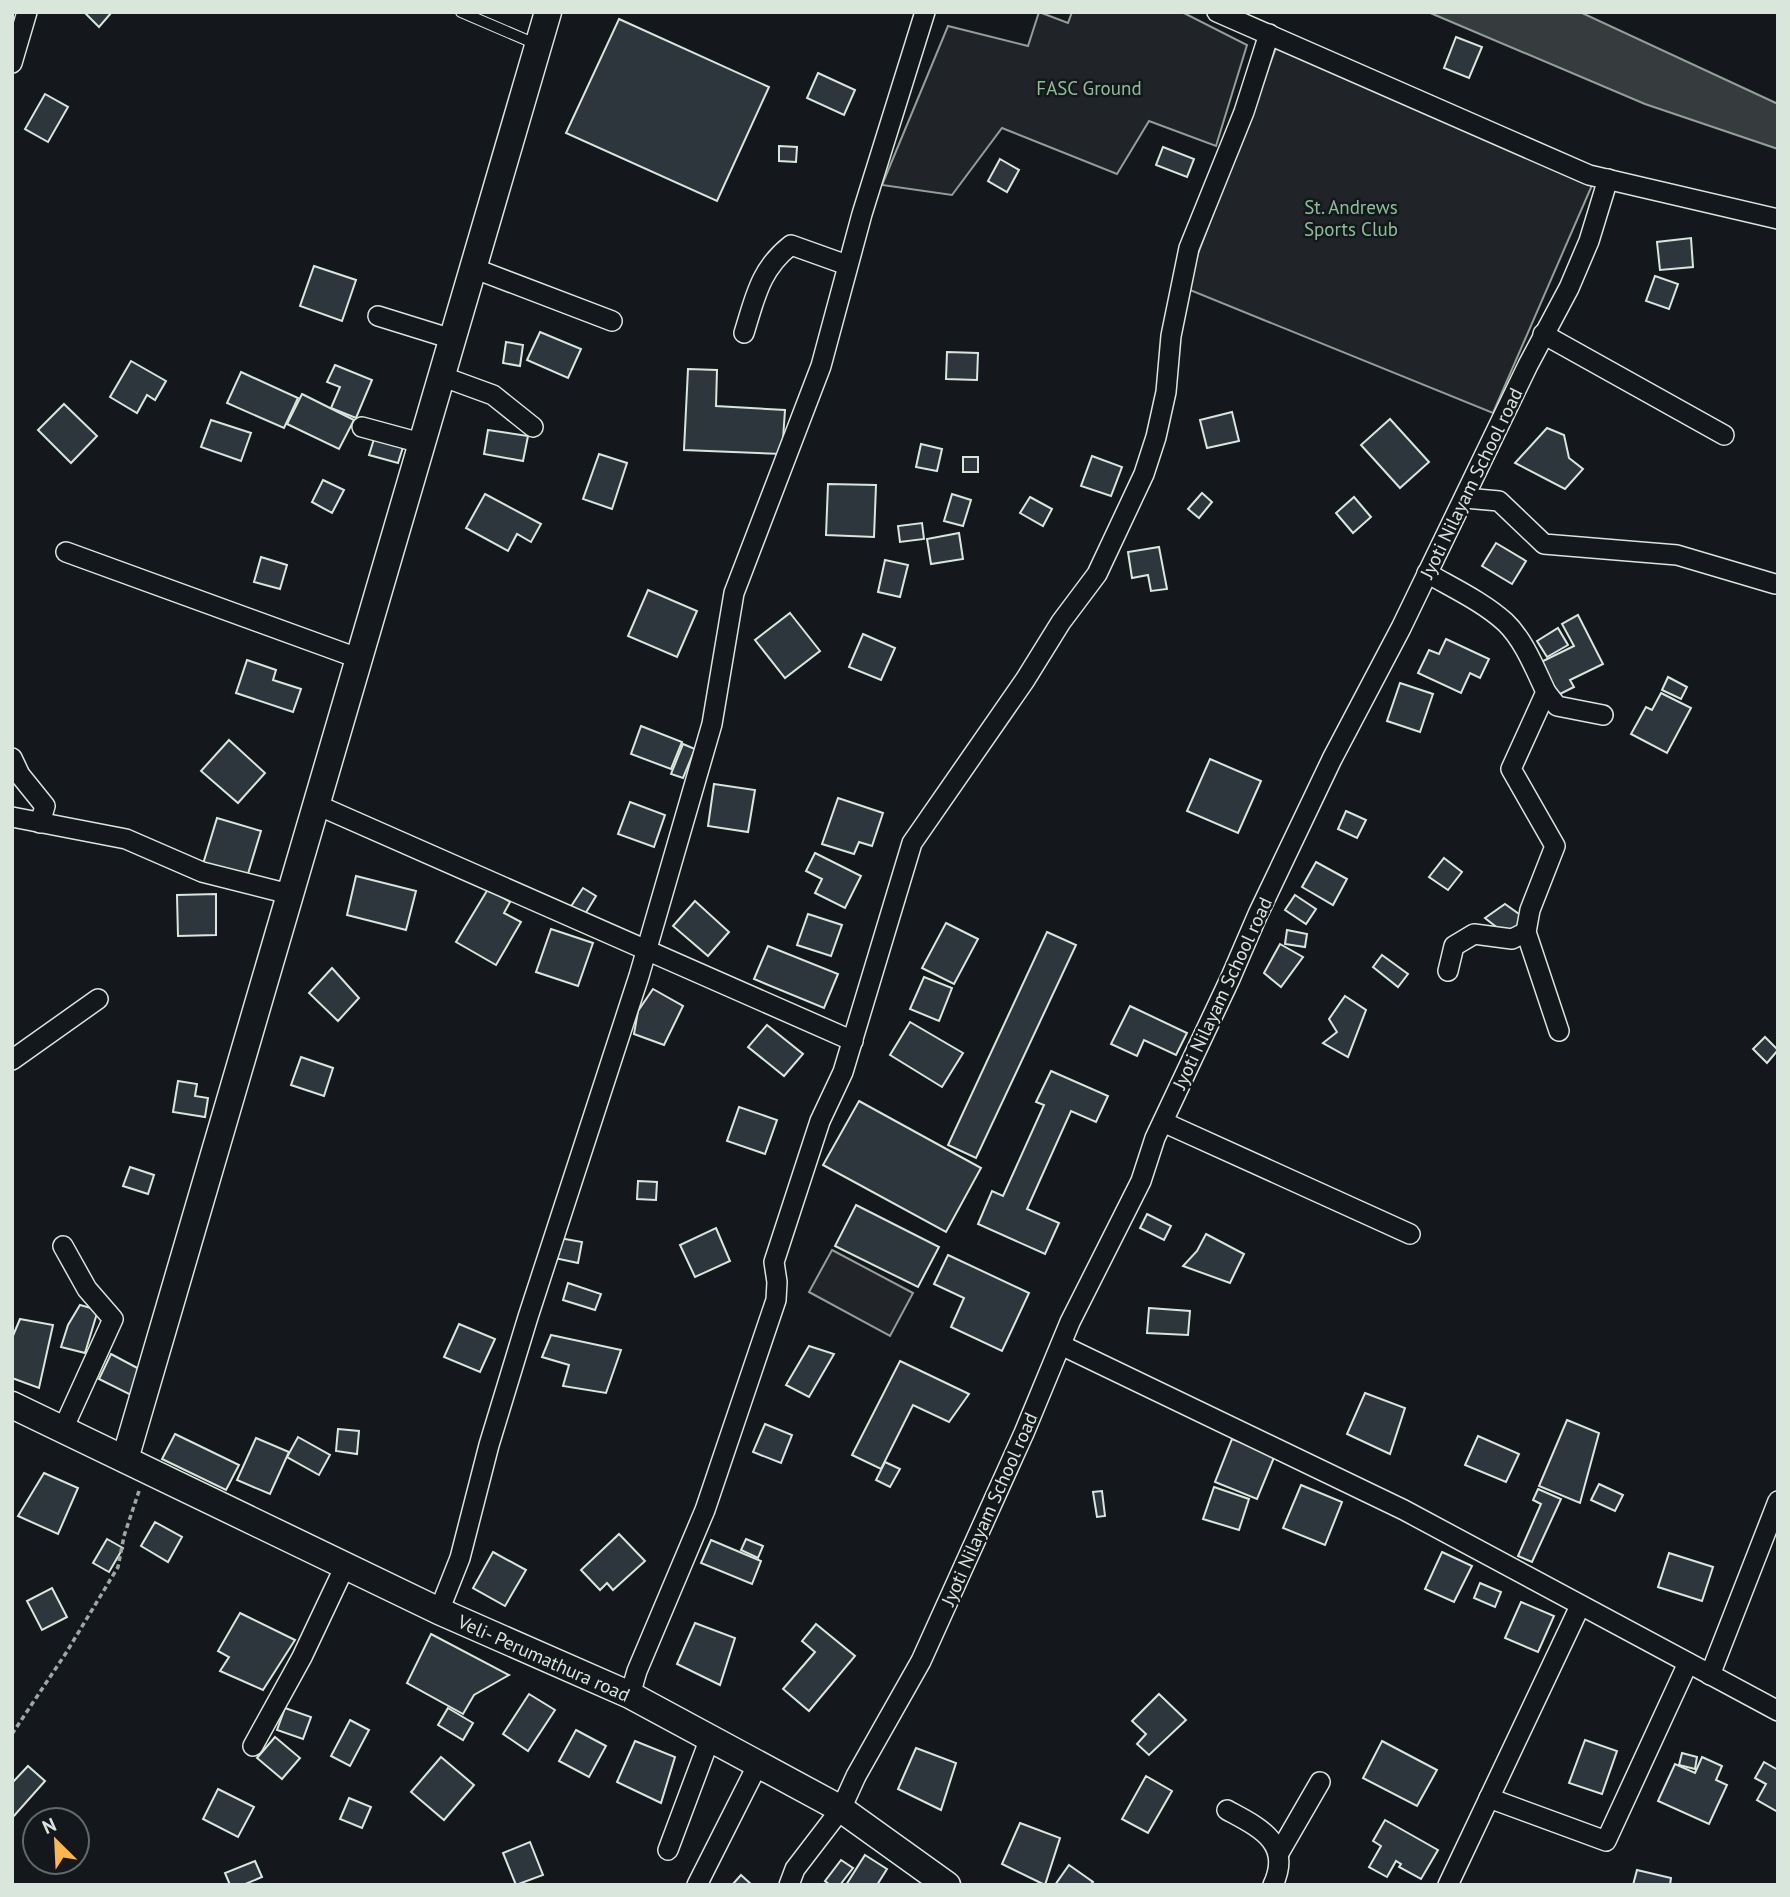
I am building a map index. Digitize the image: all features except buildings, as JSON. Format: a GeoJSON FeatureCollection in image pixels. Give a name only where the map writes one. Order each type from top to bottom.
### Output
{"type":"FeatureCollection","features":[{"type":"Feature","properties":{"kind":"main road"},"geometry":{"type":"LineString","coordinates":[[136,1464],[289,894],[548,12]]}},
{"type":"Feature","properties":{"kind":"main road","name":"Veli- Perumathura road"},"geometry":{"type":"LineString","coordinates":[[12,1405],[439,1611],[630,1695],[841,1809],[947,1885]]}},
{"type":"Feature","properties":{"kind":"street"},"geometry":{"type":"LineString","coordinates":[[12,63],[27,12]]}},
{"type":"Feature","properties":{"kind":"street"},"geometry":{"type":"LineString","coordinates":[[439,1611],[460,1558],[489,1445],[646,949],[712,724],[734,593],[821,366],[847,265],[925,12]]}},
{"type":"Feature","properties":{"kind":"street"},"geometry":{"type":"LineString","coordinates":[[1217,12],[1589,174],[1778,219]]}},
{"type":"Feature","properties":{"kind":"street"},"geometry":{"type":"LineString","coordinates":[[630,1695],[637,1671],[705,1510],[776,1300],[774,1262],[820,1121],[843,1072],[912,843],[1003,713],[1061,622],[1097,574],[1144,474],[1166,392],[1171,336],[1189,248],[1244,112],[1269,34]]}},
{"type":"Feature","properties":{"kind":"street","name":"Jyoti Nilayam School road"},"geometry":{"type":"LineString","coordinates":[[789,1885],[795,1869],[841,1809],[856,1776],[921,1661],[1061,1345],[1141,1181],[1163,1122],[1332,759],[1401,628],[1543,334],[1570,288],[1590,241],[1608,179]]}},
{"type":"Feature","properties":{"kind":"street"},"geometry":{"type":"LineString","coordinates":[[744,333],[761,278],[779,255],[791,245],[847,265]]}},
{"type":"Feature","properties":{"kind":"street"},"geometry":{"type":"LineString","coordinates":[[473,268],[612,321]]}},
{"type":"Feature","properties":{"kind":"street"},"geometry":{"type":"LineString","coordinates":[[379,316],[452,339]]}},
{"type":"Feature","properties":{"kind":"street"},"geometry":{"type":"LineString","coordinates":[[1543,334],[1724,435]]}},
{"type":"Feature","properties":{"kind":"street"},"geometry":{"type":"LineString","coordinates":[[441,376],[493,395],[533,427]]}},
{"type":"Feature","properties":{"kind":"street"},"geometry":{"type":"LineString","coordinates":[[362,427],[421,443]]}},
{"type":"Feature","properties":{"kind":"street"},"geometry":{"type":"LineString","coordinates":[[1465,498],[1499,501],[1544,544],[1677,555],[1775,584]]}},
{"type":"Feature","properties":{"kind":"street"},"geometry":{"type":"LineString","coordinates":[[66,552],[339,651],[357,661]]}},
{"type":"Feature","properties":{"kind":"street"},"geometry":{"type":"LineString","coordinates":[[1427,573],[1506,622],[1528,654],[1546,692],[1557,706],[1603,715]]}},
{"type":"Feature","properties":{"kind":"street"},"geometry":{"type":"LineString","coordinates":[[1546,692],[1511,769],[1555,846],[1530,910],[1526,932],[1559,1031]]}},
{"type":"Feature","properties":{"kind":"street"},"geometry":{"type":"LineString","coordinates":[[12,758],[20,775],[45,806],[40,822]]}},
{"type":"Feature","properties":{"kind":"street"},"geometry":{"type":"LineString","coordinates":[[315,804],[853,1041]]}},
{"type":"Feature","properties":{"kind":"street"},"geometry":{"type":"LineString","coordinates":[[12,817],[126,839],[202,872],[289,894]]}},
{"type":"Feature","properties":{"kind":"street"},"geometry":{"type":"LineString","coordinates":[[1448,971],[1454,946],[1474,934],[1512,939],[1526,932]]}},
{"type":"Feature","properties":{"kind":"street"},"geometry":{"type":"LineString","coordinates":[[12,1060],[98,999]]}},
{"type":"Feature","properties":{"kind":"street"},"geometry":{"type":"LineString","coordinates":[[1163,1122],[1410,1234]]}},
{"type":"Feature","properties":{"kind":"street"},"geometry":{"type":"LineString","coordinates":[[62,1246],[87,1289],[113,1319],[63,1429]]}},
{"type":"Feature","properties":{"kind":"street"},"geometry":{"type":"LineString","coordinates":[[1061,1345],[1404,1510],[1778,1711]]}},
{"type":"Feature","properties":{"kind":"street"},"geometry":{"type":"LineString","coordinates":[[1710,1675],[1778,1501]]}},
{"type":"Feature","properties":{"kind":"street"},"geometry":{"type":"LineString","coordinates":[[253,1746],[302,1657],[345,1566]]}},
{"type":"Feature","properties":{"kind":"street"},"geometry":{"type":"LineString","coordinates":[[1448,1885],[1580,1606]]}},
{"type":"Feature","properties":{"kind":"street"},"geometry":{"type":"LineString","coordinates":[[1489,1798],[1606,1841],[1688,1663]]}},
{"type":"Feature","properties":{"kind":"street"},"geometry":{"type":"LineString","coordinates":[[668,1850],[710,1738]]}},
{"type":"Feature","properties":{"kind":"street"},"geometry":{"type":"LineString","coordinates":[[697,1885],[758,1764]]}},
{"type":"Feature","properties":{"kind":"street"},"geometry":{"type":"LineString","coordinates":[[1272,1885],[1279,1872],[1279,1853],[1320,1782]]}},
{"type":"Feature","properties":{"kind":"street"},"geometry":{"type":"LineString","coordinates":[[1227,1810],[1265,1831],[1279,1853]]}},
{"type":"Feature","properties":{"kind":"lane"},"geometry":{"type":"LineString","coordinates":[[461,12],[538,45]]}},
{"type":"Feature","properties":{"kind":"path"},"geometry":{"type":"LineString","coordinates":[[12,1734],[66,1653],[118,1567],[136,1464]]}},
{"type":"Feature","properties":{"kind":"green space","name":"FASC Ground"},"geometry":{"type":"Polygon","coordinates":[[[1039,12],[1068,23],[1072,12],[1182,12],[1247,45],[1216,146],[1149,121],[1117,174],[1002,128],[952,195],[882,185],[948,26],[1028,46],[1039,12]]]}},
{"type":"Feature","properties":{"kind":"green space","name":"St. Andrews Sports Club"},"geometry":{"type":"Polygon","coordinates":[[[1276,48],[1593,183],[1493,413],[1185,288],[1276,48]]]}},
{"type":"Feature","properties":{"kind":"green space"},"geometry":{"type":"Polygon","coordinates":[[[832,1250],[913,1293],[890,1336],[809,1292],[832,1250]]]}},
{"type":"Feature","properties":{"kind":"shaded area"},"geometry":{"type":"Polygon","coordinates":[[[1428,12],[1580,12],[1778,104],[1778,149],[1645,104],[1428,12]]]}}]}
